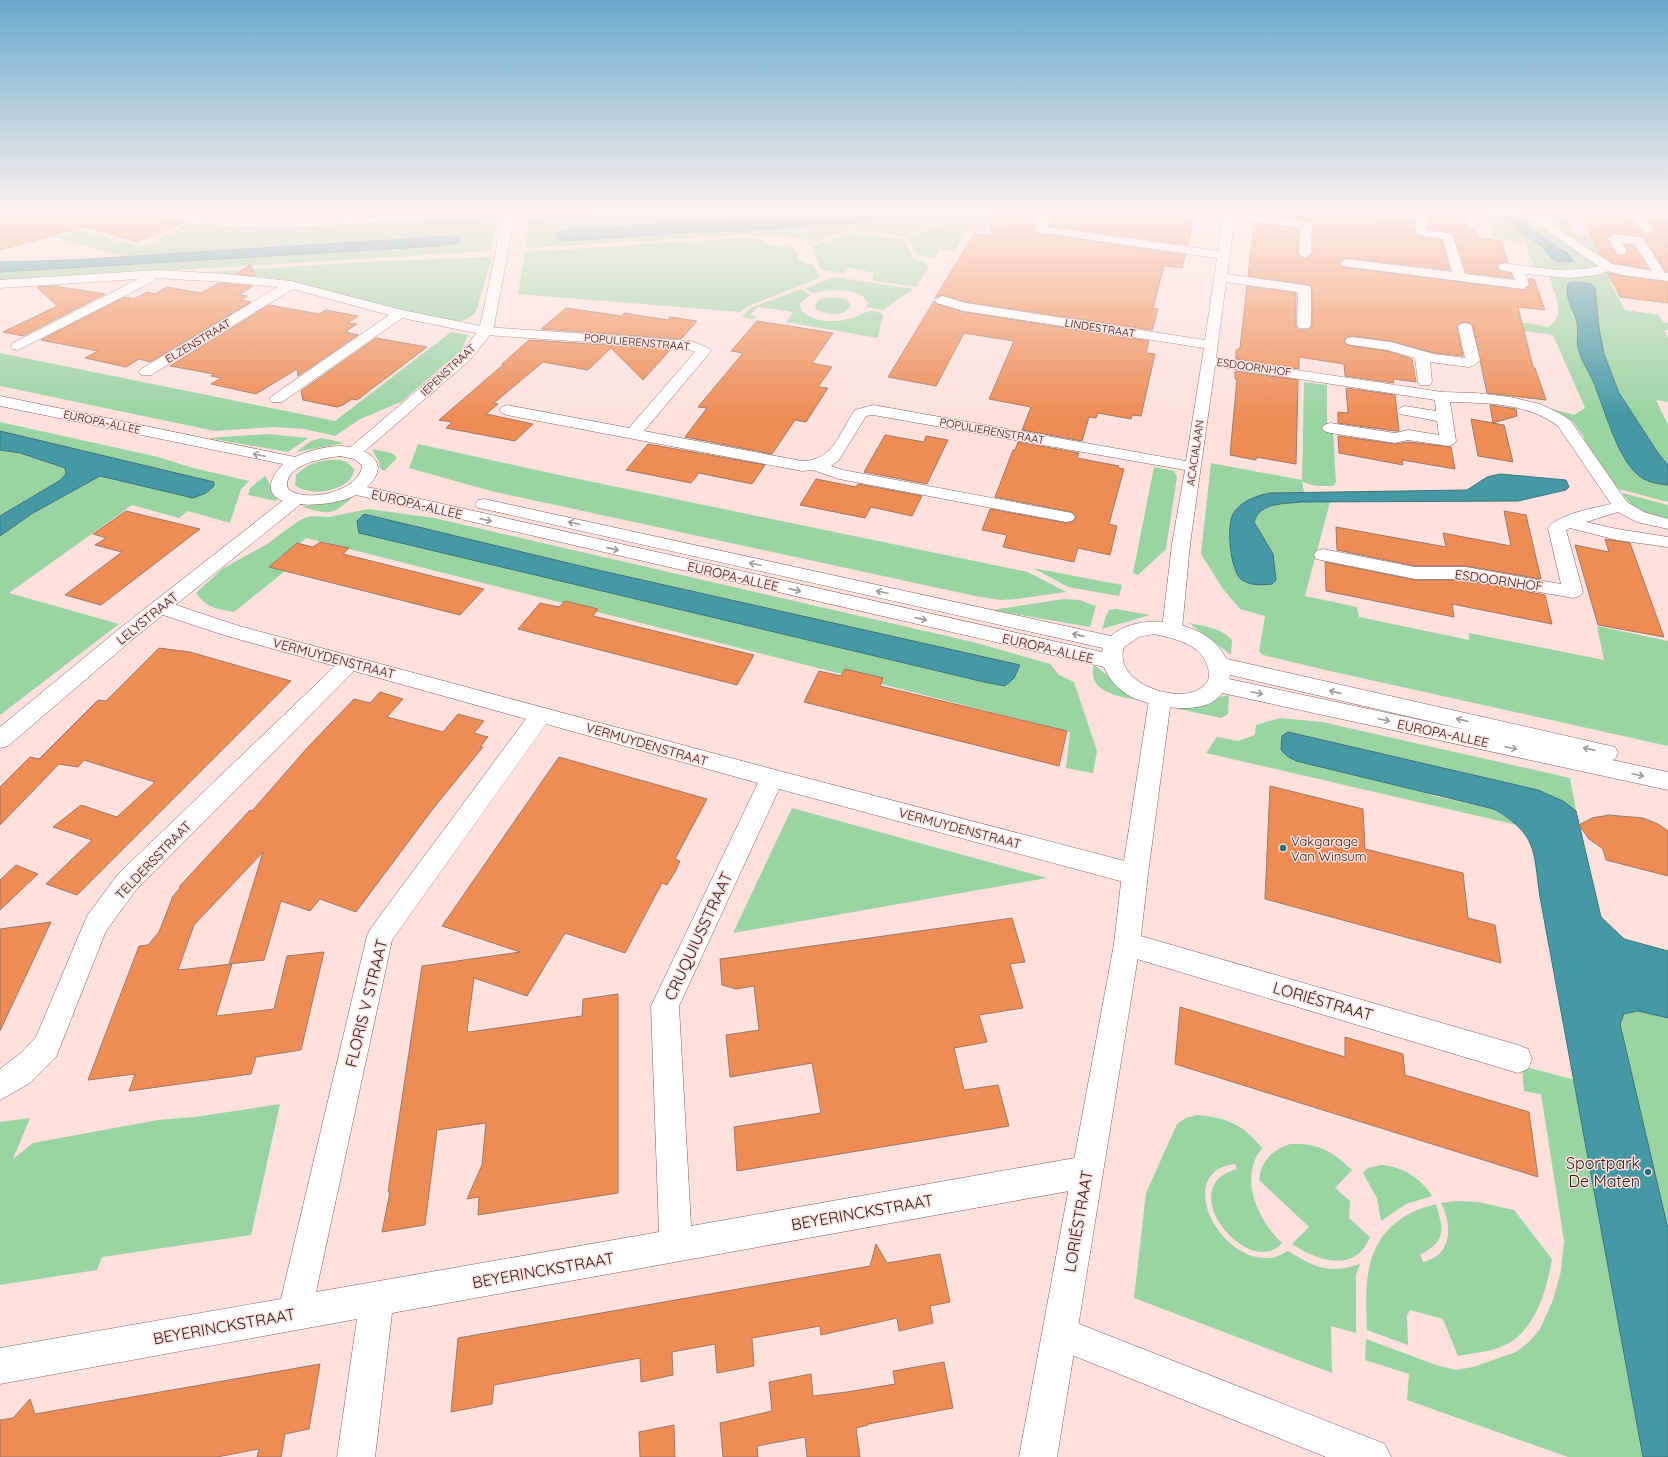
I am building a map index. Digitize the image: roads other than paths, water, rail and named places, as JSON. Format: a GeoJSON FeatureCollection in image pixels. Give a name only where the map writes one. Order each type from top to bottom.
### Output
{"type":"FeatureCollection","features":[{"type":"Feature","properties":{"kind":"street"},"geometry":{"type":"LineString","coordinates":[[0,284],[79,279]]}},
{"type":"Feature","properties":{"kind":"street"},"geometry":{"type":"LineString","coordinates":[[18,346],[148,279]]}},
{"type":"Feature","properties":{"kind":"street"},"geometry":{"type":"LineString","coordinates":[[236,279],[290,285],[345,298],[400,314],[486,331]]}},
{"type":"Feature","properties":{"kind":"street","name":"IEPENSTRAAT"},"geometry":{"type":"LineString","coordinates":[[353,453],[460,361],[476,345],[486,331],[497,279]]}},
{"type":"Feature","properties":{"kind":"street","name":"ACACIALAAN"},"geometry":{"type":"LineString","coordinates":[[1172,629],[1181,544],[1194,466],[1221,279]]}},
{"type":"Feature","properties":{"kind":"street"},"geometry":{"type":"LineString","coordinates":[[1235,279],[1305,289],[1304,325]]}},
{"type":"Feature","properties":{"kind":"street"},"geometry":{"type":"LineString","coordinates":[[1480,279],[1523,285],[1521,279]]}},
{"type":"Feature","properties":{"kind":"street","name":"ELZENSTRAAT"},"geometry":{"type":"LineString","coordinates":[[146,372],[290,285]]}},
{"type":"Feature","properties":{"kind":"street","name":"LINDESTRAAT"},"geometry":{"type":"LineString","coordinates":[[942,300],[964,307],[1211,345]]}},
{"type":"Feature","properties":{"kind":"street"},"geometry":{"type":"LineString","coordinates":[[277,399],[400,314]]}},
{"type":"Feature","properties":{"kind":"street"},"geometry":{"type":"LineString","coordinates":[[1352,341],[1391,346],[1396,350],[1415,353],[1422,357],[1468,364],[1473,360],[1465,327]]}},
{"type":"Feature","properties":{"kind":"street","name":"POPULIERENSTRAAT"},"geometry":{"type":"LineString","coordinates":[[486,331],[691,345],[704,351],[634,433]]}},
{"type":"Feature","properties":{"kind":"street"},"geometry":{"type":"LineString","coordinates":[[1422,357],[1425,382]]}},
{"type":"Feature","properties":{"kind":"street","name":"ESDOORNHOF"},"geometry":{"type":"LineString","coordinates":[[1208,361],[1442,398],[1473,387],[1559,418],[1573,435],[1621,506],[1644,518],[1668,524]]}},
{"type":"Feature","properties":{"kind":"street"},"geometry":{"type":"LineString","coordinates":[[1468,364],[1473,387]]}},
{"type":"Feature","properties":{"kind":"street"},"geometry":{"type":"LineString","coordinates":[[1330,428],[1395,438],[1408,435],[1448,441],[1442,398]]}},
{"type":"Feature","properties":{"kind":"street","name":"EUROPA-ALLEE"},"geometry":{"type":"LineString","coordinates":[[0,401],[298,462]]}},
{"type":"Feature","properties":{"kind":"street","name":"EUROPA-ALLEE"},"geometry":{"type":"LineString","coordinates":[[0,408],[108,431],[283,475]]}},
{"type":"Feature","properties":{"kind":"street"},"geometry":{"type":"LineString","coordinates":[[507,410],[802,466],[816,466],[839,474],[1066,517]]}},
{"type":"Feature","properties":{"kind":"street","name":"POPULIERENSTRAAT"},"geometry":{"type":"LineString","coordinates":[[816,466],[833,457],[860,413],[873,410],[1194,466]]}},
{"type":"Feature","properties":{"kind":"street"},"geometry":{"type":"LineString","coordinates":[[1405,411],[1445,417]]}},
{"type":"Feature","properties":{"kind":"street"},"geometry":{"type":"LineString","coordinates":[[326,453],[353,453],[363,457],[369,462],[370,470],[360,484],[326,499],[311,501],[287,497],[280,491],[279,483],[283,475],[298,462],[326,453]]}},
{"type":"Feature","properties":{"kind":"street","name":"EUROPA-ALLEE"},"geometry":{"type":"LineString","coordinates":[[360,484],[1114,653]]}},
{"type":"Feature","properties":{"kind":"street","name":"LELYSTRAAT"},"geometry":{"type":"LineString","coordinates":[[0,740],[161,607],[296,499]]}},
{"type":"Feature","properties":{"kind":"street"},"geometry":{"type":"LineString","coordinates":[[1569,521],[1621,506]]}},
{"type":"Feature","properties":{"kind":"street"},"geometry":{"type":"LineString","coordinates":[[1569,521],[1607,533],[1666,542]]}},
{"type":"Feature","properties":{"kind":"street","name":"ESDOORNHOF"},"geometry":{"type":"LineString","coordinates":[[1323,555],[1415,572],[1466,573],[1574,592],[1558,528],[1569,521]]}},
{"type":"Feature","properties":{"kind":"street","name":"VERMUYDENSTRAAT"},"geometry":{"type":"LineString","coordinates":[[161,607],[234,632],[542,714],[772,778],[1135,874]]}},
{"type":"Feature","properties":{"kind":"street"},"geometry":{"type":"LineString","coordinates":[[1154,627],[1172,629],[1188,634],[1202,643],[1213,653],[1219,675],[1206,697],[1185,702],[1160,700],[1138,692],[1121,678],[1114,653],[1124,635],[1138,629],[1154,627]]}},
{"type":"Feature","properties":{"kind":"street","name":"TELDERSSTRAAT"},"geometry":{"type":"LineString","coordinates":[[0,1084],[16,1076],[28,1067],[46,1047],[96,924],[128,882],[350,663]]}},
{"type":"Feature","properties":{"kind":"street","name":"EUROPA-ALLEE"},"geometry":{"type":"LineString","coordinates":[[1219,675],[1668,766]]}},
{"type":"Feature","properties":{"kind":"street","name":"EUROPA-ALLEE"},"geometry":{"type":"LineString","coordinates":[[1219,675],[1668,781]]}},
{"type":"Feature","properties":{"kind":"street","name":"LORIÉSTRAAT"},"geometry":{"type":"LineString","coordinates":[[1038,1457],[1086,1172],[1127,944],[1135,874],[1160,700]]}},
{"type":"Feature","properties":{"kind":"street","name":"FLORIS V STRAAT"},"geometry":{"type":"LineString","coordinates":[[295,1313],[380,936],[542,714]]}},
{"type":"Feature","properties":{"kind":"street","name":"CRUQUIUSSTRAAT"},"geometry":{"type":"LineString","coordinates":[[676,1246],[665,1006],[772,778]]}},
{"type":"Feature","properties":{"kind":"street","name":"LORIÉSTRAAT"},"geometry":{"type":"LineString","coordinates":[[1127,944],[1518,1059]]}},
{"type":"Feature","properties":{"kind":"street","name":"BEYERINCKSTRAAT"},"geometry":{"type":"LineString","coordinates":[[0,1366],[1086,1172]]}},
{"type":"Feature","properties":{"kind":"street"},"geometry":{"type":"LineString","coordinates":[[356,1457],[377,1299]]}},
{"type":"Feature","properties":{"kind":"street"},"geometry":{"type":"LineString","coordinates":[[1059,1333],[1372,1457]]}},
{"type":"Feature","properties":{"kind":"water"},"geometry":{"type":"Polygon","coordinates":[[[1576,282],[1591,284],[1595,287],[1599,328],[1604,354],[1619,393],[1658,453],[1668,465],[1668,485],[1652,482],[1640,477],[1623,456],[1611,430],[1593,381],[1579,351],[1576,318],[1567,293],[1569,283],[1576,282]]]}},
{"type":"Feature","properties":{"kind":"water"},"geometry":{"type":"Polygon","coordinates":[[[0,431],[214,482],[214,486],[206,493],[193,498],[100,476],[33,513],[0,536],[0,516],[59,481],[66,474],[65,468],[20,453],[0,450],[0,431]]]}},
{"type":"Feature","properties":{"kind":"water"},"geometry":{"type":"Polygon","coordinates":[[[1500,474],[1566,480],[1569,487],[1566,490],[1518,501],[1301,502],[1274,505],[1267,507],[1257,515],[1254,522],[1273,554],[1276,580],[1272,584],[1260,585],[1249,583],[1242,580],[1234,567],[1230,546],[1230,525],[1232,517],[1235,511],[1242,504],[1255,497],[1270,493],[1467,490],[1487,477],[1500,474]]]}},
{"type":"Feature","properties":{"kind":"water"},"geometry":{"type":"Polygon","coordinates":[[[364,514],[589,568],[1020,665],[1014,678],[1005,686],[984,682],[359,533],[357,521],[364,514]]]}},
{"type":"Feature","properties":{"kind":"water"},"geometry":{"type":"Polygon","coordinates":[[[1288,732],[1538,790],[1563,801],[1576,811],[1601,917],[1624,939],[1668,951],[1668,1018],[1638,1011],[1624,1014],[1620,1024],[1668,1229],[1668,1457],[1643,1457],[1531,845],[1519,827],[1494,809],[1296,761],[1287,756],[1281,750],[1282,736],[1288,732]]]}},
{"type":"Feature","properties":{"kind":"place","name":"Vakgarage Van Winsum"},"geometry":{"type":"Point","coordinates":[1283,848]}},
{"type":"Feature","properties":{"kind":"place","name":"Sportpark De Maten"},"geometry":{"type":"Point","coordinates":[1648,1172]}}]}
